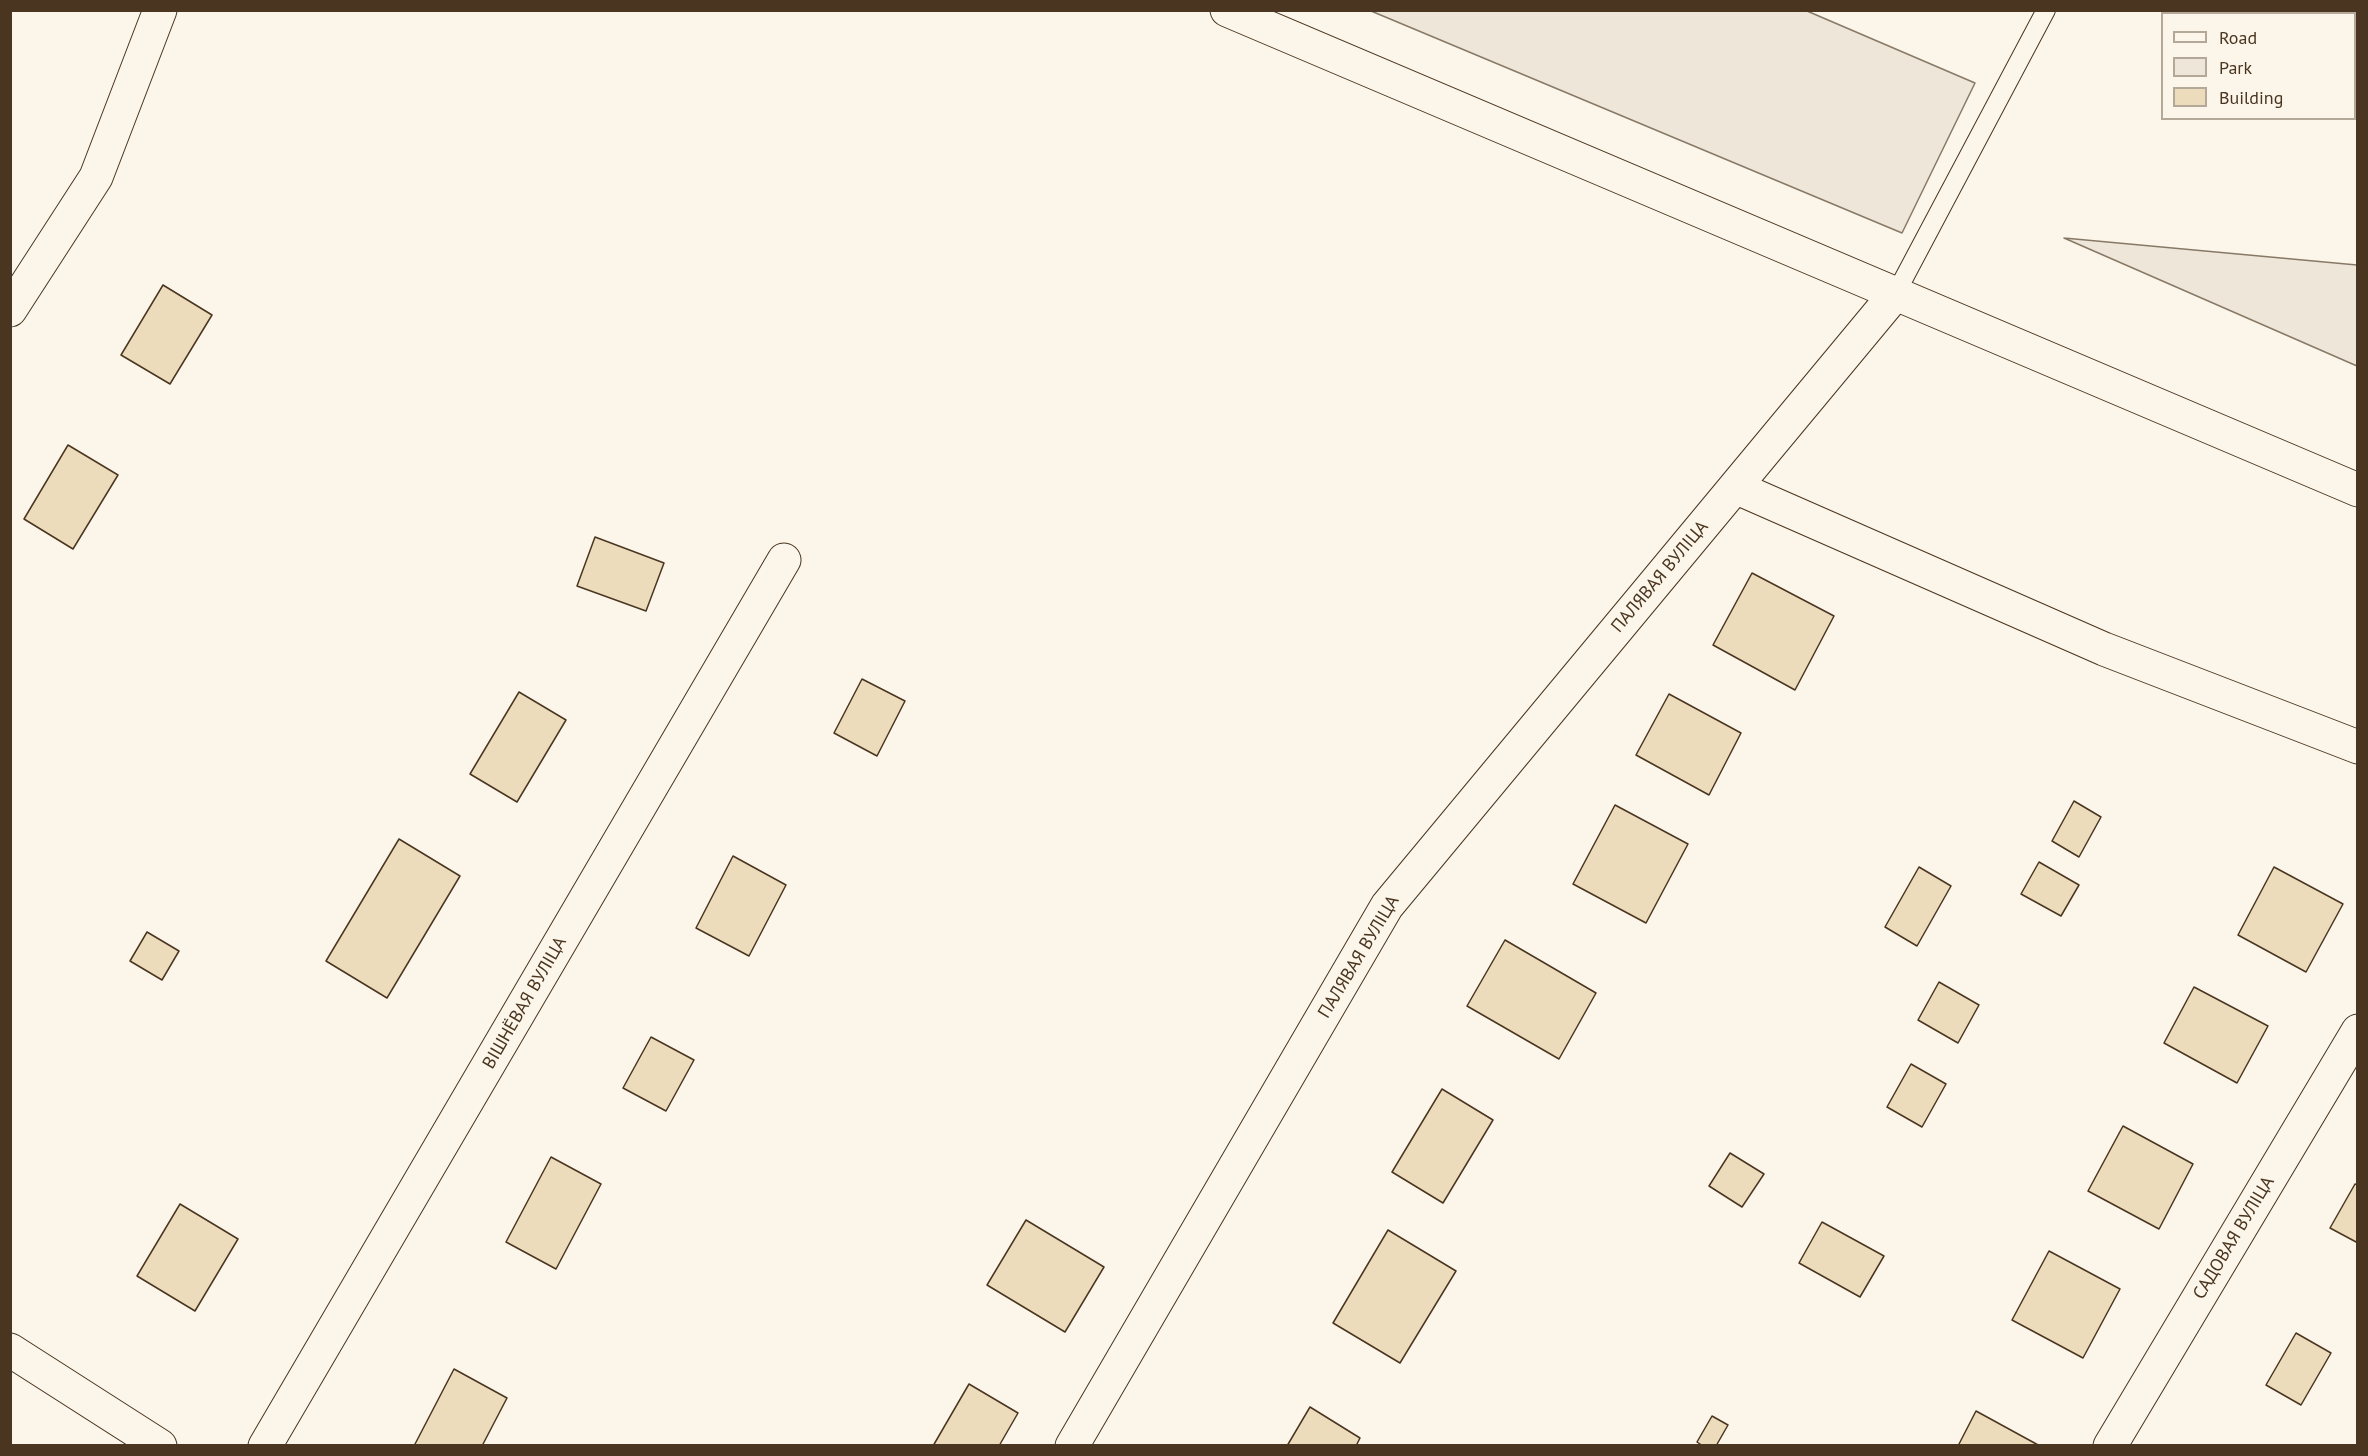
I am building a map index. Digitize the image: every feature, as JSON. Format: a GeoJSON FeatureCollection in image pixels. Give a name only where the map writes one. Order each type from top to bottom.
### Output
{"type":"FeatureCollection","features":[{"type":"Feature","properties":{"kind":"street"},"geometry":{"type":"LineString","coordinates":[[10,310],[96,177],[160,10]]}},
{"type":"Feature","properties":{"kind":"street"},"geometry":{"type":"LineString","coordinates":[[1227,10],[2358,490]]}},
{"type":"Feature","properties":{"kind":"street","name":"ПАЛЯВАЯ ВУЛІЦА"},"geometry":{"type":"LineString","coordinates":[[1072,1446],[1387,906],[1896,293]]}},
{"type":"Feature","properties":{"kind":"street"},"geometry":{"type":"LineString","coordinates":[[1735,487],[2104,649],[2358,747]]}},
{"type":"Feature","properties":{"kind":"street","name":"ВІШНЁВАЯ ВУЛІЦА"},"geometry":{"type":"LineString","coordinates":[[266,1446],[784,560]]}},
{"type":"Feature","properties":{"kind":"street","name":"САДОВАЯ ВУЛІЦА"},"geometry":{"type":"LineString","coordinates":[[2110,1446],[2358,1031]]}},
{"type":"Feature","properties":{"kind":"street"},"geometry":{"type":"LineString","coordinates":[[10,1350],[160,1446]]}},
{"type":"Feature","properties":{"kind":"lane"},"geometry":{"type":"LineString","coordinates":[[1896,293],[2046,10]]}},
{"type":"Feature","properties":{"kind":"green space"},"geometry":{"type":"Polygon","coordinates":[[[1371,11],[1807,11],[1975,83],[1902,233],[1371,11]]]}},
{"type":"Feature","properties":{"kind":"green space"},"geometry":{"type":"Polygon","coordinates":[[[2064,238],[2357,265],[2357,366],[2064,238]]]}},
{"type":"Feature","properties":{"kind":"building"},"geometry":{"type":"Polygon","coordinates":[[[163,285],[212,315],[170,384],[121,355],[163,285]]]}},
{"type":"Feature","properties":{"kind":"building"},"geometry":{"type":"Polygon","coordinates":[[[68,445],[118,475],[73,549],[24,519],[68,445]]]}},
{"type":"Feature","properties":{"kind":"building"},"geometry":{"type":"Polygon","coordinates":[[[595,537],[664,563],[646,611],[577,586],[595,537]]]}},
{"type":"Feature","properties":{"kind":"building"},"geometry":{"type":"Polygon","coordinates":[[[1752,573],[1834,616],[1795,690],[1713,645],[1752,573]]]}},
{"type":"Feature","properties":{"kind":"building"},"geometry":{"type":"Polygon","coordinates":[[[862,679],[905,701],[877,756],[834,733],[862,679]]]}},
{"type":"Feature","properties":{"kind":"building"},"geometry":{"type":"Polygon","coordinates":[[[519,692],[566,720],[517,802],[470,774],[519,692]]]}},
{"type":"Feature","properties":{"kind":"building"},"geometry":{"type":"Polygon","coordinates":[[[1669,694],[1741,733],[1709,795],[1636,755],[1669,694]]]}},
{"type":"Feature","properties":{"kind":"building"},"geometry":{"type":"Polygon","coordinates":[[[2074,801],[2101,817],[2079,857],[2052,841],[2074,801]]]}},
{"type":"Feature","properties":{"kind":"building"},"geometry":{"type":"Polygon","coordinates":[[[1615,805],[1688,844],[1646,923],[1573,884],[1615,805]]]}},
{"type":"Feature","properties":{"kind":"building"},"geometry":{"type":"Polygon","coordinates":[[[399,839],[460,876],[387,998],[326,961],[399,839]]]}},
{"type":"Feature","properties":{"kind":"building"},"geometry":{"type":"Polygon","coordinates":[[[733,856],[786,885],[749,956],[696,928],[733,856]]]}},
{"type":"Feature","properties":{"kind":"building"},"geometry":{"type":"Polygon","coordinates":[[[2039,862],[2079,885],[2061,916],[2021,894],[2039,862]]]}},
{"type":"Feature","properties":{"kind":"building"},"geometry":{"type":"Polygon","coordinates":[[[1919,867],[1951,886],[1917,946],[1885,927],[1919,867]]]}},
{"type":"Feature","properties":{"kind":"building"},"geometry":{"type":"Polygon","coordinates":[[[2274,867],[2343,904],[2306,972],[2238,935],[2274,867]]]}},
{"type":"Feature","properties":{"kind":"building"},"geometry":{"type":"Polygon","coordinates":[[[147,932],[179,951],[162,980],[130,961],[147,932]]]}},
{"type":"Feature","properties":{"kind":"building"},"geometry":{"type":"Polygon","coordinates":[[[1505,940],[1596,993],[1559,1059],[1467,1006],[1505,940]]]}},
{"type":"Feature","properties":{"kind":"building"},"geometry":{"type":"Polygon","coordinates":[[[1939,982],[1979,1005],[1958,1043],[1918,1020],[1939,982]]]}},
{"type":"Feature","properties":{"kind":"building"},"geometry":{"type":"Polygon","coordinates":[[[2194,987],[2268,1026],[2237,1083],[2164,1043],[2194,987]]]}},
{"type":"Feature","properties":{"kind":"building"},"geometry":{"type":"Polygon","coordinates":[[[651,1037],[694,1060],[666,1111],[623,1088],[651,1037]]]}},
{"type":"Feature","properties":{"kind":"building"},"geometry":{"type":"Polygon","coordinates":[[[1911,1064],[1946,1084],[1922,1127],[1887,1107],[1911,1064]]]}},
{"type":"Feature","properties":{"kind":"building"},"geometry":{"type":"Polygon","coordinates":[[[1442,1089],[1493,1120],[1443,1203],[1392,1172],[1442,1089]]]}},
{"type":"Feature","properties":{"kind":"building"},"geometry":{"type":"Polygon","coordinates":[[[2123,1126],[2193,1164],[2159,1229],[2088,1191],[2123,1126]]]}},
{"type":"Feature","properties":{"kind":"building"},"geometry":{"type":"Polygon","coordinates":[[[1730,1153],[1764,1174],[1742,1207],[1709,1186],[1730,1153]]]}},
{"type":"Feature","properties":{"kind":"building"},"geometry":{"type":"Polygon","coordinates":[[[551,1157],[601,1184],[556,1269],[506,1242],[551,1157]]]}},
{"type":"Feature","properties":{"kind":"building"},"geometry":{"type":"Polygon","coordinates":[[[2355,1184],[2358,1185],[2358,1243],[2330,1228],[2355,1184]]]}},
{"type":"Feature","properties":{"kind":"building"},"geometry":{"type":"Polygon","coordinates":[[[180,1204],[238,1239],[195,1311],[137,1276],[180,1204]]]}},
{"type":"Feature","properties":{"kind":"building"},"geometry":{"type":"Polygon","coordinates":[[[1026,1220],[1104,1267],[1065,1332],[987,1285],[1026,1220]]]}},
{"type":"Feature","properties":{"kind":"building"},"geometry":{"type":"Polygon","coordinates":[[[1822,1222],[1884,1256],[1860,1297],[1799,1263],[1822,1222]]]}},
{"type":"Feature","properties":{"kind":"building"},"geometry":{"type":"Polygon","coordinates":[[[1388,1230],[1456,1271],[1400,1363],[1333,1323],[1388,1230]]]}},
{"type":"Feature","properties":{"kind":"building"},"geometry":{"type":"Polygon","coordinates":[[[2049,1251],[2120,1289],[2083,1358],[2012,1320],[2049,1251]]]}},
{"type":"Feature","properties":{"kind":"building"},"geometry":{"type":"Polygon","coordinates":[[[2296,1333],[2331,1353],[2301,1405],[2266,1385],[2296,1333]]]}},
{"type":"Feature","properties":{"kind":"building"},"geometry":{"type":"Polygon","coordinates":[[[454,1369],[507,1398],[482,1446],[414,1446],[454,1369]]]}},
{"type":"Feature","properties":{"kind":"building"},"geometry":{"type":"Polygon","coordinates":[[[969,1384],[1018,1413],[999,1446],[933,1446],[969,1384]]]}},
{"type":"Feature","properties":{"kind":"building"},"geometry":{"type":"Polygon","coordinates":[[[1310,1407],[1360,1438],[1356,1446],[1287,1446],[1310,1407]]]}},
{"type":"Feature","properties":{"kind":"building"},"geometry":{"type":"Polygon","coordinates":[[[1976,1411],[2040,1446],[1958,1446],[1976,1411]]]}},
{"type":"Feature","properties":{"kind":"building"},"geometry":{"type":"Polygon","coordinates":[[[1712,1416],[1728,1425],[1716,1446],[1703,1446],[1697,1442],[1712,1416]]]}}]}
